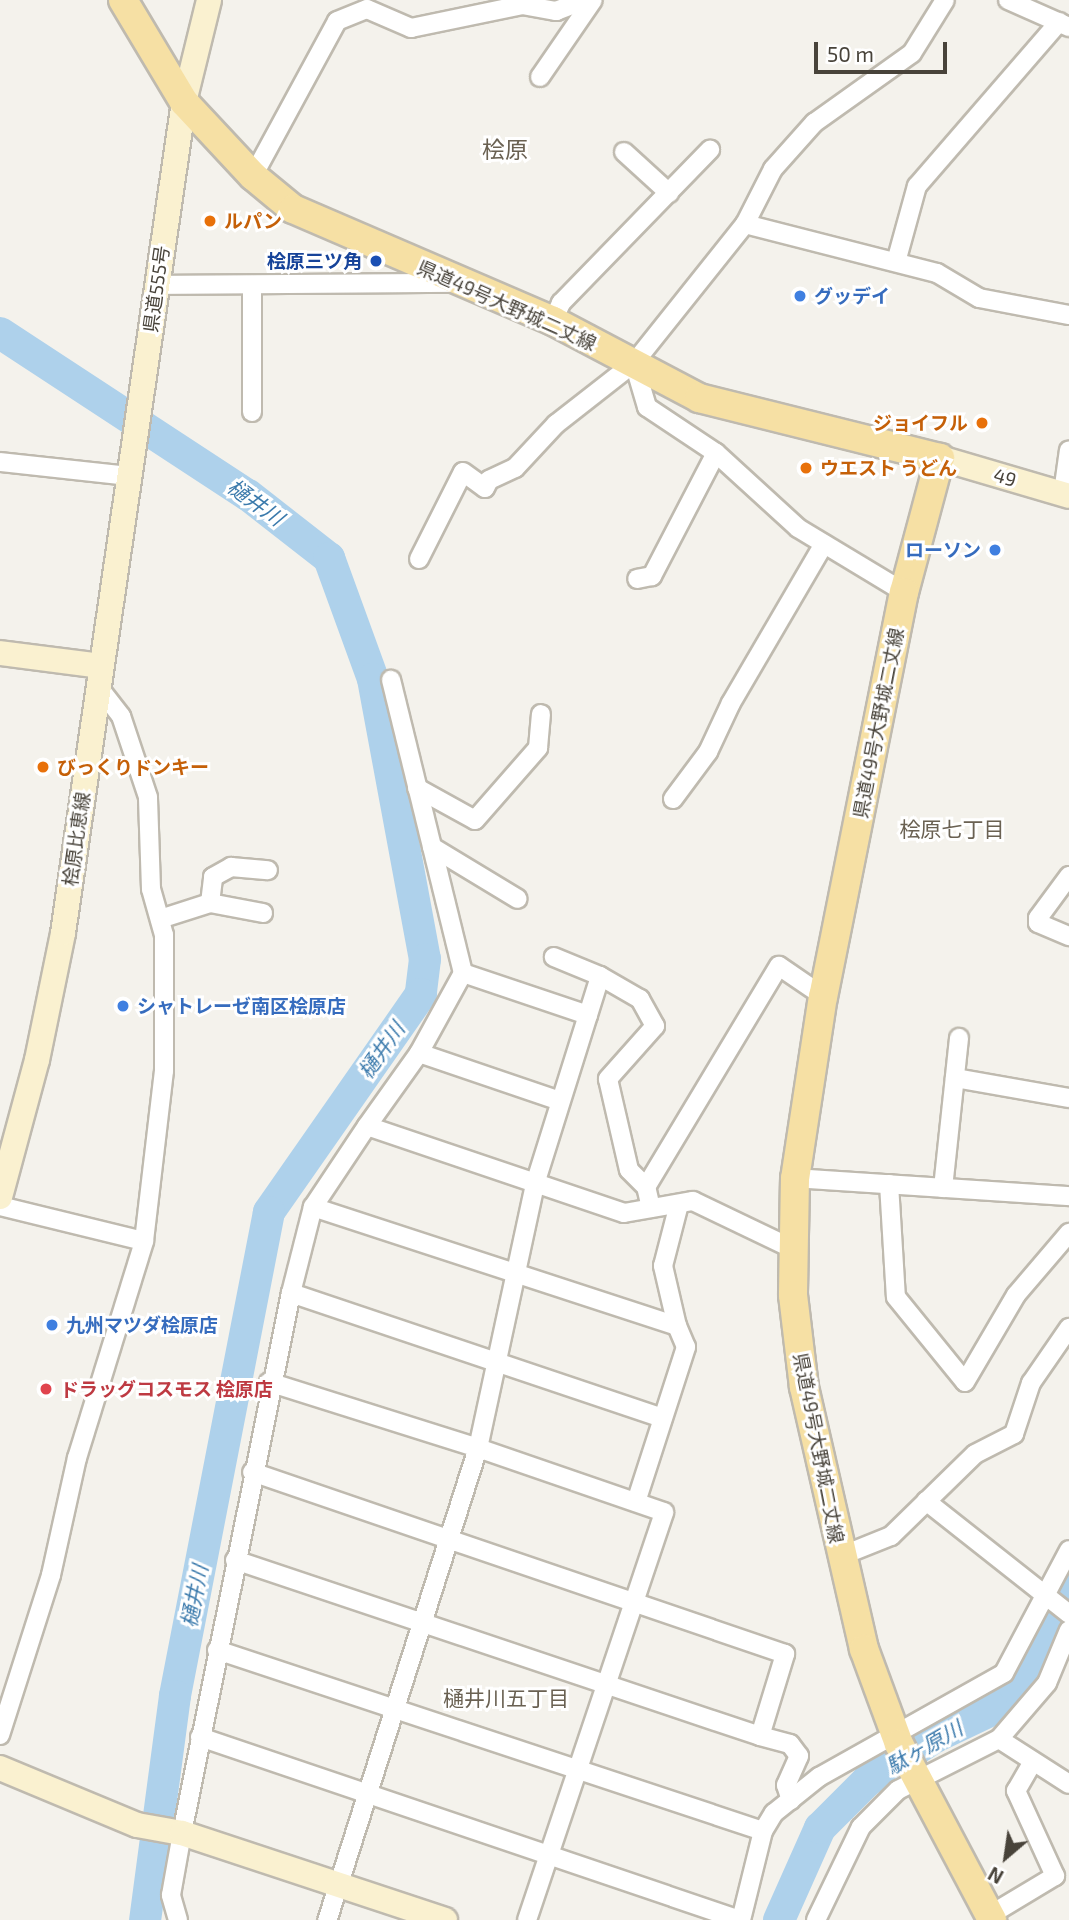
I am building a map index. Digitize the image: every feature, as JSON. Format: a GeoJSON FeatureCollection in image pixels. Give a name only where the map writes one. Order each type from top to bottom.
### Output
{"type":"FeatureCollection","features":[{"type":"Feature","properties":{"kind":"main road","name":"県道49号大野城二丈線"},"geometry":{"type":"LineString","coordinates":[[123,0],[184,102],[253,176],[293,209],[553,321],[699,398],[940,458],[904,593],[823,996],[795,1178],[793,1295],[804,1387],[864,1649],[896,1739],[991,1918]]}},
{"type":"Feature","properties":{"kind":"main road","name":"県道555号"},"geometry":{"type":"LineString","coordinates":[[130,476],[184,102],[208,0]]}},
{"type":"Feature","properties":{"kind":"main road","name":"49"},"geometry":{"type":"LineString","coordinates":[[940,458],[1066,495]]}},
{"type":"Feature","properties":{"kind":"main road","name":"桧原比恵線"},"geometry":{"type":"LineString","coordinates":[[0,1197],[37,1060],[56,970],[130,476]]}},
{"type":"Feature","properties":{"kind":"main road"},"geometry":{"type":"LineString","coordinates":[[0,653],[99,677]]}},
{"type":"Feature","properties":{"kind":"main road"},"geometry":{"type":"LineString","coordinates":[[0,1768],[137,1825],[179,1832],[445,1920]]}},
{"type":"Feature","properties":{"kind":"street"},"geometry":{"type":"LineString","coordinates":[[253,176],[337,21],[367,9],[411,28],[522,5],[556,10],[585,0]]}},
{"type":"Feature","properties":{"kind":"street"},"geometry":{"type":"LineString","coordinates":[[540,77],[593,0]]}},
{"type":"Feature","properties":{"kind":"street"},"geometry":{"type":"LineString","coordinates":[[419,559],[463,472],[485,488],[489,480],[515,468],[556,424],[634,363],[745,224],[773,169],[814,123],[912,53],[946,0]]}},
{"type":"Feature","properties":{"kind":"street"},"geometry":{"type":"LineString","coordinates":[[896,262],[918,186],[1064,24],[1009,0]]}},
{"type":"Feature","properties":{"kind":"street"},"geometry":{"type":"LineString","coordinates":[[553,321],[561,303],[710,150]]}},
{"type":"Feature","properties":{"kind":"street"},"geometry":{"type":"LineString","coordinates":[[624,152],[669,193]]}},
{"type":"Feature","properties":{"kind":"street"},"geometry":{"type":"LineString","coordinates":[[745,224],[936,273],[979,298],[1069,315]]}},
{"type":"Feature","properties":{"kind":"street"},"geometry":{"type":"LineString","coordinates":[[157,285],[461,283]]}},
{"type":"Feature","properties":{"kind":"street"},"geometry":{"type":"LineString","coordinates":[[252,285],[252,412]]}},
{"type":"Feature","properties":{"kind":"street"},"geometry":{"type":"LineString","coordinates":[[634,363],[648,407],[716,453],[799,528],[904,593]]}},
{"type":"Feature","properties":{"kind":"street"},"geometry":{"type":"LineString","coordinates":[[1066,495],[1069,450]]}},
{"type":"Feature","properties":{"kind":"street"},"geometry":{"type":"LineString","coordinates":[[637,579],[652,576],[716,453]]}},
{"type":"Feature","properties":{"kind":"street"},"geometry":{"type":"LineString","coordinates":[[0,462],[130,476]]}},
{"type":"Feature","properties":{"kind":"street"},"geometry":{"type":"LineString","coordinates":[[673,799],[708,752],[731,703],[824,544]]}},
{"type":"Feature","properties":{"kind":"street"},"geometry":{"type":"LineString","coordinates":[[0,1735],[51,1575],[77,1458],[144,1241],[164,1072],[164,934],[151,889],[148,797],[121,716],[99,677]]}},
{"type":"Feature","properties":{"kind":"street"},"geometry":{"type":"LineString","coordinates":[[178,1920],[171,1895],[179,1832],[269,1382],[313,1207],[419,1053],[463,973],[391,680]]}},
{"type":"Feature","properties":{"kind":"street"},"geometry":{"type":"LineString","coordinates":[[417,788],[475,820],[538,748],[541,714]]}},
{"type":"Feature","properties":{"kind":"street"},"geometry":{"type":"LineString","coordinates":[[432,847],[518,898]]}},
{"type":"Feature","properties":{"kind":"street"},"geometry":{"type":"LineString","coordinates":[[210,903],[213,877],[232,867],[268,870]]}},
{"type":"Feature","properties":{"kind":"street"},"geometry":{"type":"LineString","coordinates":[[1069,876],[1038,918],[1038,923],[1069,936]]}},
{"type":"Feature","properties":{"kind":"street"},"geometry":{"type":"LineString","coordinates":[[160,919],[210,903],[263,913]]}},
{"type":"Feature","properties":{"kind":"street"},"geometry":{"type":"LineString","coordinates":[[554,957],[600,976],[640,999],[655,1026],[608,1079],[629,1170],[646,1186],[651,1208]]}},
{"type":"Feature","properties":{"kind":"street"},"geometry":{"type":"LineString","coordinates":[[646,1186],[779,966],[823,996]]}},
{"type":"Feature","properties":{"kind":"street"},"geometry":{"type":"LineString","coordinates":[[463,973],[588,1015]]}},
{"type":"Feature","properties":{"kind":"street"},"geometry":{"type":"LineString","coordinates":[[327,1920],[478,1448],[535,1184],[600,976]]}},
{"type":"Feature","properties":{"kind":"street"},"geometry":{"type":"LineString","coordinates":[[943,1188],[959,1038]]}},
{"type":"Feature","properties":{"kind":"street"},"geometry":{"type":"LineString","coordinates":[[419,1053],[561,1101]]}},
{"type":"Feature","properties":{"kind":"street"},"geometry":{"type":"LineString","coordinates":[[955,1078],[1069,1098]]}},
{"type":"Feature","properties":{"kind":"street"},"geometry":{"type":"LineString","coordinates":[[367,1126],[624,1213],[693,1201],[793,1250]]}},
{"type":"Feature","properties":{"kind":"street"},"geometry":{"type":"LineString","coordinates":[[795,1178],[1069,1196]]}},
{"type":"Feature","properties":{"kind":"street"},"geometry":{"type":"LineString","coordinates":[[889,1184],[896,1297],[965,1382],[1016,1296],[1069,1233]]}},
{"type":"Feature","properties":{"kind":"street"},"geometry":{"type":"LineString","coordinates":[[636,1502],[686,1347],[677,1326],[663,1266],[679,1204]]}},
{"type":"Feature","properties":{"kind":"street"},"geometry":{"type":"LineString","coordinates":[[0,1206],[144,1241]]}},
{"type":"Feature","properties":{"kind":"street"},"geometry":{"type":"LineString","coordinates":[[313,1207],[677,1326]]}},
{"type":"Feature","properties":{"kind":"street"},"geometry":{"type":"LineString","coordinates":[[291,1293],[663,1418]]}},
{"type":"Feature","properties":{"kind":"street"},"geometry":{"type":"LineString","coordinates":[[841,1556],[891,1536],[975,1454],[1014,1434],[1031,1383],[1069,1328]]}},
{"type":"Feature","properties":{"kind":"street"},"geometry":{"type":"LineString","coordinates":[[269,1382],[478,1448],[664,1512],[527,1920]]}},
{"type":"Feature","properties":{"kind":"street"},"geometry":{"type":"LineString","coordinates":[[252,1472],[634,1600],[785,1654],[760,1736]]}},
{"type":"Feature","properties":{"kind":"street"},"geometry":{"type":"LineString","coordinates":[[816,1920],[862,1827],[898,1790],[917,1776],[999,1739],[1048,1683],[1068,1619],[1047,1596],[926,1502]]}},
{"type":"Feature","properties":{"kind":"street"},"geometry":{"type":"LineString","coordinates":[[200,1737],[740,1920],[763,1830],[791,1800],[819,1777],[896,1739],[1004,1673],[1069,1550]]}},
{"type":"Feature","properties":{"kind":"street"},"geometry":{"type":"LineString","coordinates":[[235,1560],[790,1744],[799,1756],[786,1785],[791,1800]]}},
{"type":"Feature","properties":{"kind":"street"},"geometry":{"type":"LineString","coordinates":[[217,1650],[763,1830]]}},
{"type":"Feature","properties":{"kind":"street"},"geometry":{"type":"LineString","coordinates":[[999,1739],[1069,1784]]}},
{"type":"Feature","properties":{"kind":"street"},"geometry":{"type":"LineString","coordinates":[[991,1918],[1055,1876],[1016,1791],[1033,1761]]}},
{"type":"Feature","properties":{"kind":"waterway","name":"樋井川"},"geometry":{"type":"LineString","coordinates":[[0,333],[248,495],[329,558],[373,679],[425,959],[421,994],[269,1212],[175,1696],[145,1920]]}},
{"type":"Feature","properties":{"kind":"waterway","name":"駄ヶ原川"},"geometry":{"type":"LineString","coordinates":[[779,1920],[820,1828],[867,1781],[935,1737],[994,1709],[1016,1689],[1069,1578]]}},
{"type":"Feature","properties":{"kind":"place","name":"ルパン"},"geometry":{"type":"Point","coordinates":[210,221]}},
{"type":"Feature","properties":{"kind":"place","name":"桧原三ツ角"},"geometry":{"type":"Point","coordinates":[376,261]}},
{"type":"Feature","properties":{"kind":"place","name":"グッデイ"},"geometry":{"type":"Point","coordinates":[800,296]}},
{"type":"Feature","properties":{"kind":"place","name":"ジョイフル"},"geometry":{"type":"Point","coordinates":[982,423]}},
{"type":"Feature","properties":{"kind":"place","name":"ウエスト うどん"},"geometry":{"type":"Point","coordinates":[806,468]}},
{"type":"Feature","properties":{"kind":"place","name":"ローソン"},"geometry":{"type":"Point","coordinates":[995,550]}},
{"type":"Feature","properties":{"kind":"place","name":"びっくりドンキー"},"geometry":{"type":"Point","coordinates":[43,767]}},
{"type":"Feature","properties":{"kind":"place","name":"シャトレーゼ南区桧原店"},"geometry":{"type":"Point","coordinates":[123,1006]}},
{"type":"Feature","properties":{"kind":"place","name":"九州マツダ桧原店"},"geometry":{"type":"Point","coordinates":[52,1325]}},
{"type":"Feature","properties":{"kind":"place","name":"ドラッグコスモス 桧原店"},"geometry":{"type":"Point","coordinates":[46,1389]}},
{"type":"Feature","properties":{"kind":"district","name":"桧原"},"geometry":{"type":"Point","coordinates":[505,149]}},
{"type":"Feature","properties":{"kind":"district","name":"桧原七丁目"},"geometry":{"type":"Point","coordinates":[952,829]}},
{"type":"Feature","properties":{"kind":"district","name":"樋井川五丁目"},"geometry":{"type":"Point","coordinates":[506,1698]}}]}
